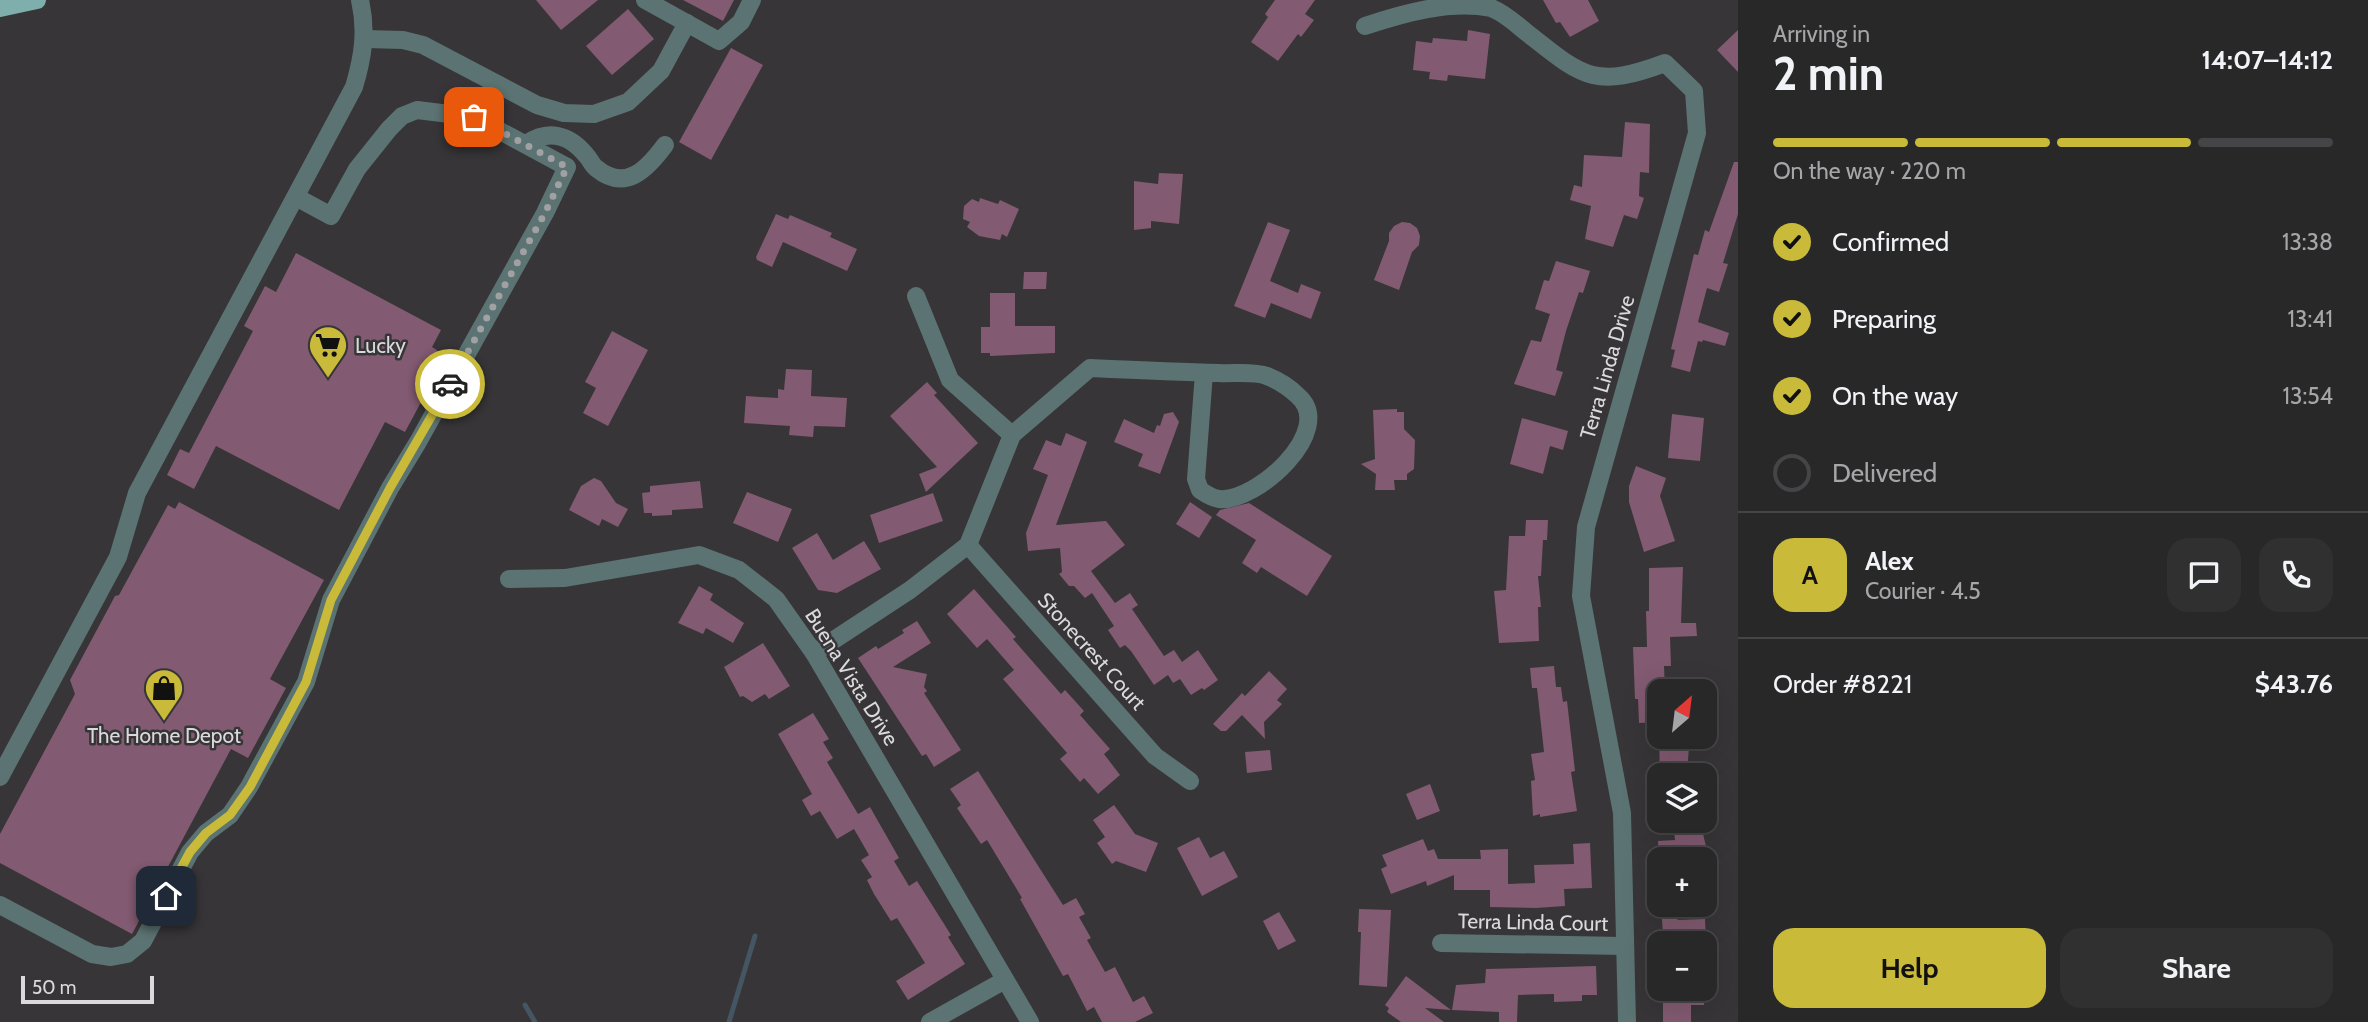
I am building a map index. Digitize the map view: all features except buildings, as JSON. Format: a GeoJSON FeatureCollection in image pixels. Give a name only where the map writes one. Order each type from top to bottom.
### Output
{"type":"FeatureCollection","features":[{"type":"Feature","properties":{"kind":"main road"},"geometry":{"type":"LineString","coordinates":[[0,8],[37,0]]}},
{"type":"Feature","properties":{"kind":"street"},"geometry":{"type":"LineString","coordinates":[[0,777],[118,557],[137,493],[354,87],[363,59],[365,39],[360,0]]}},
{"type":"Feature","properties":{"kind":"street"},"geometry":{"type":"LineString","coordinates":[[645,0],[719,41],[741,22],[752,0]]}},
{"type":"Feature","properties":{"kind":"street","name":"Terra Linda Drive"},"geometry":{"type":"LineString","coordinates":[[1365,26],[1417,9],[1458,4],[1492,8],[1573,69],[1609,79],[1639,73],[1665,63],[1694,91],[1697,133],[1586,527],[1581,596],[1622,813],[1627,1022]]}},
{"type":"Feature","properties":{"kind":"street"},"geometry":{"type":"LineString","coordinates":[[365,39],[402,40],[424,45],[537,105],[564,113],[594,114],[628,102],[661,71],[687,23]]}},
{"type":"Feature","properties":{"kind":"street"},"geometry":{"type":"LineString","coordinates":[[0,905],[92,954],[111,957],[127,954],[142,941],[190,852],[206,833],[230,815],[237,806],[306,682],[331,600],[545,213],[567,167],[474,117],[417,110],[402,116],[388,130],[357,169],[331,216],[296,197]]}},
{"type":"Feature","properties":{"kind":"street"},"geometry":{"type":"LineString","coordinates":[[526,144],[549,133],[562,136],[587,156],[594,168],[612,177],[628,178],[648,169],[665,145]]}},
{"type":"Feature","properties":{"kind":"street"},"geometry":{"type":"LineString","coordinates":[[916,296],[950,380],[1012,435]]}},
{"type":"Feature","properties":{"kind":"street"},"geometry":{"type":"LineString","coordinates":[[814,653],[910,590],[968,545],[1012,435],[1090,368],[1265,375],[1298,395],[1305,403],[1305,436],[1294,457],[1258,486],[1235,498],[1218,499],[1200,490],[1196,479],[1204,373]]}},
{"type":"Feature","properties":{"kind":"street","name":"Stonecrest Court"},"geometry":{"type":"LineString","coordinates":[[968,545],[1155,756],[1190,781]]}},
{"type":"Feature","properties":{"kind":"street","name":"Buena Vista Drive"},"geometry":{"type":"LineString","coordinates":[[509,579],[565,578],[699,555],[739,570],[776,599],[814,653],[1030,1022]]}},
{"type":"Feature","properties":{"kind":"street","name":"Terra Linda Court"},"geometry":{"type":"LineString","coordinates":[[1441,943],[1624,946]]}},
{"type":"Feature","properties":{"kind":"street"},"geometry":{"type":"LineString","coordinates":[[930,1022],[1005,979]]}},
{"type":"Feature","properties":{"kind":"waterway"},"geometry":{"type":"LineString","coordinates":[[729,1022],[755,936]]}},
{"type":"Feature","properties":{"kind":"waterway"},"geometry":{"type":"LineString","coordinates":[[525,1005],[535,1022]]}},
{"type":"Feature","properties":{"kind":"way so far"},"geometry":{"type":"LineString","coordinates":[[450,384],[545,213],[567,167],[474,117]]}},
{"type":"Feature","properties":{"kind":"place","name":"Lucky"},"geometry":{"type":"Point","coordinates":[328,379]}},
{"type":"Feature","properties":{"kind":"place","name":"The Home Depot"},"geometry":{"type":"Point","coordinates":[164,722]}},
{"type":"Feature","properties":{"kind":"route"},"geometry":{"type":"LineString","coordinates":[[166,896],[190,852],[206,833],[230,815],[250,787],[306,682],[331,600],[390,488],[450,384]]}}]}
